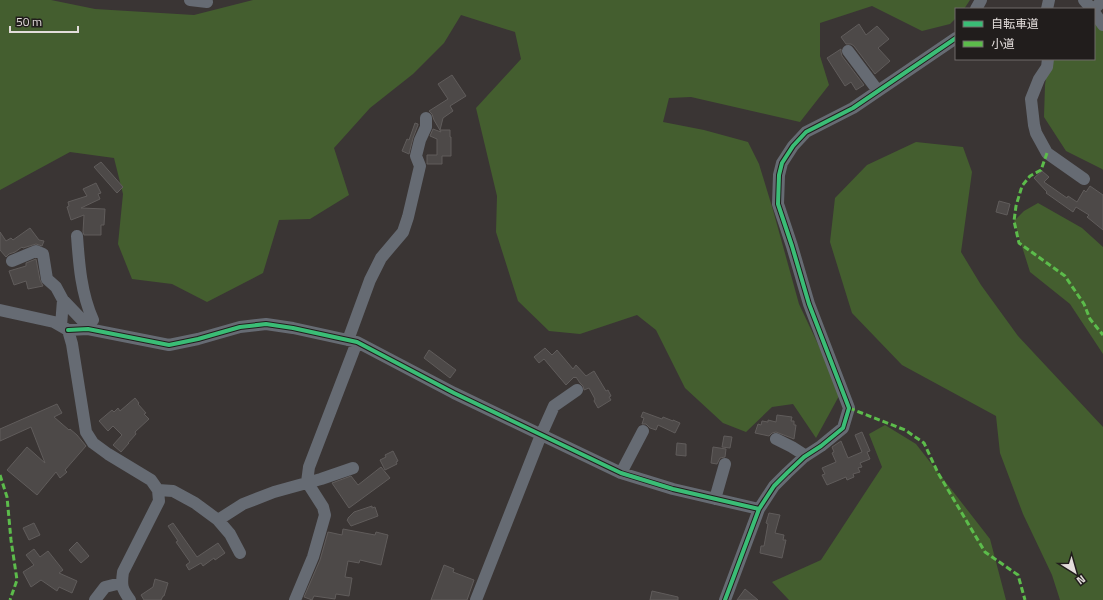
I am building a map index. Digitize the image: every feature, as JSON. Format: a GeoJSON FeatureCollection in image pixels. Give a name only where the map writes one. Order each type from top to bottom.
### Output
{"type":"FeatureCollection","features":[{"type":"Feature","properties":{"kind":"street"},"geometry":{"type":"LineString","coordinates":[[190,0],[206,2]]}},
{"type":"Feature","properties":{"kind":"street"},"geometry":{"type":"LineString","coordinates":[[1084,0],[1091,8]]}},
{"type":"Feature","properties":{"kind":"street"},"geometry":{"type":"LineString","coordinates":[[1095,8],[1103,0]]}},
{"type":"Feature","properties":{"kind":"street"},"geometry":{"type":"LineString","coordinates":[[1095,13],[1103,25]]}},
{"type":"Feature","properties":{"kind":"street"},"geometry":{"type":"LineString","coordinates":[[725,600],[759,510],[767,496],[774,486],[806,456],[843,428],[849,408],[809,304],[778,204],[782,163],[793,146],[806,132],[853,108],[955,39]]}},
{"type":"Feature","properties":{"kind":"street"},"geometry":{"type":"LineString","coordinates":[[848,51],[878,91]]}},
{"type":"Feature","properties":{"kind":"street"},"geometry":{"type":"LineString","coordinates":[[1048,60],[1047,67],[1039,79],[1031,99],[1036,132],[1047,153],[1084,179]]}},
{"type":"Feature","properties":{"kind":"street"},"geometry":{"type":"LineString","coordinates":[[295,600],[313,557],[325,515],[323,507],[307,482],[309,467],[352,341],[370,280],[381,258],[403,232],[420,166],[416,156],[420,140],[426,127],[426,118]]}},
{"type":"Feature","properties":{"kind":"street"},"geometry":{"type":"LineString","coordinates":[[12,261],[36,251],[43,254],[47,279],[56,287],[64,300],[84,322],[89,324],[93,320],[88,310],[82,284],[77,236]]}},
{"type":"Feature","properties":{"kind":"street"},"geometry":{"type":"LineString","coordinates":[[64,300],[64,328],[72,344],[86,432],[93,443],[108,454],[151,480],[158,490],[159,501],[123,572],[121,583],[122,590],[130,600]]}},
{"type":"Feature","properties":{"kind":"street"},"geometry":{"type":"LineString","coordinates":[[0,310],[54,322],[64,328],[88,329],[169,345],[198,339],[240,327],[266,324],[293,328],[352,341],[454,393],[621,473],[672,489],[759,510]]}},
{"type":"Feature","properties":{"kind":"street"},"geometry":{"type":"LineString","coordinates":[[476,600],[541,435],[554,406],[577,390]]}},
{"type":"Feature","properties":{"kind":"street"},"geometry":{"type":"LineString","coordinates":[[621,473],[643,431]]}},
{"type":"Feature","properties":{"kind":"street"},"geometry":{"type":"LineString","coordinates":[[776,439],[806,456]]}},
{"type":"Feature","properties":{"kind":"street"},"geometry":{"type":"LineString","coordinates":[[715,499],[725,464]]}},
{"type":"Feature","properties":{"kind":"street"},"geometry":{"type":"LineString","coordinates":[[218,520],[243,504],[274,492],[321,479],[353,468]]}},
{"type":"Feature","properties":{"kind":"street"},"geometry":{"type":"LineString","coordinates":[[158,490],[173,491],[195,503],[218,520],[230,534],[240,553]]}},
{"type":"Feature","properties":{"kind":"street"},"geometry":{"type":"LineString","coordinates":[[95,600],[105,587],[121,583]]}},
{"type":"Feature","properties":{"kind":"green space"},"geometry":{"type":"Polygon","coordinates":[[[0,0],[51,0],[95,9],[194,15],[253,0],[970,0],[965,8],[955,8],[955,19],[950,24],[922,31],[872,6],[820,23],[820,56],[829,85],[800,122],[691,97],[669,98],[663,122],[704,130],[748,142],[759,164],[799,304],[825,359],[839,396],[816,438],[793,404],[772,407],[746,432],[723,423],[685,388],[656,330],[637,315],[580,334],[549,331],[518,301],[496,232],[497,196],[476,108],[521,59],[515,32],[461,15],[444,43],[413,74],[370,108],[334,148],[349,195],[310,219],[279,220],[263,273],[207,302],[172,284],[132,279],[118,244],[123,194],[114,158],[70,152],[0,190],[0,0]]]}},
{"type":"Feature","properties":{"kind":"green space"},"geometry":{"type":"Polygon","coordinates":[[[1095,12],[1103,23],[1103,170],[1066,151],[1044,117],[1045,85],[1049,60],[1095,60],[1095,12]]]}},
{"type":"Feature","properties":{"kind":"green space"},"geometry":{"type":"Polygon","coordinates":[[[916,142],[963,147],[972,172],[961,252],[981,285],[1018,336],[1103,427],[1103,600],[1060,600],[1052,575],[1023,514],[1000,453],[996,416],[902,365],[852,313],[830,242],[835,198],[867,165],[916,142]]]}},
{"type":"Feature","properties":{"kind":"green space"},"geometry":{"type":"Polygon","coordinates":[[[1038,203],[1082,228],[1103,247],[1103,354],[1070,304],[1030,272],[1014,221],[1024,211],[1038,203]]]}},
{"type":"Feature","properties":{"kind":"green space"},"geometry":{"type":"Polygon","coordinates":[[[885,425],[916,444],[990,539],[1006,600],[789,600],[772,582],[821,560],[882,467],[869,434],[885,425]]]}},
{"type":"Feature","properties":{"kind":"building"},"geometry":{"type":"Polygon","coordinates":[[[859,24],[866,35],[877,26],[889,39],[878,48],[890,61],[875,74],[854,46],[851,44],[846,44],[841,37],[859,24]]]}},
{"type":"Feature","properties":{"kind":"building"},"geometry":{"type":"Polygon","coordinates":[[[841,49],[842,56],[864,85],[856,90],[851,82],[845,86],[827,58],[841,49]]]}},
{"type":"Feature","properties":{"kind":"building"},"geometry":{"type":"Polygon","coordinates":[[[452,75],[466,96],[450,106],[453,111],[443,118],[440,130],[450,130],[451,156],[442,156],[442,164],[427,164],[427,155],[437,155],[437,139],[430,136],[433,129],[441,132],[429,111],[448,99],[438,84],[452,75]]]}},
{"type":"Feature","properties":{"kind":"building"},"geometry":{"type":"Polygon","coordinates":[[[415,123],[418,125],[409,154],[402,151],[407,139],[409,140],[415,123]]]}},
{"type":"Feature","properties":{"kind":"building"},"geometry":{"type":"Polygon","coordinates":[[[101,162],[123,187],[117,193],[94,167],[101,162]]]}},
{"type":"Feature","properties":{"kind":"building"},"geometry":{"type":"Polygon","coordinates":[[[1042,171],[1049,177],[1044,182],[1067,198],[1068,196],[1077,202],[1084,190],[1086,192],[1090,186],[1103,195],[1103,230],[1087,217],[1089,215],[1076,207],[1073,212],[1046,193],[1047,192],[1034,178],[1042,171]]]}},
{"type":"Feature","properties":{"kind":"building"},"geometry":{"type":"Polygon","coordinates":[[[96,183],[101,193],[98,194],[100,199],[81,208],[105,209],[104,225],[101,225],[101,235],[84,235],[84,215],[71,220],[67,207],[69,206],[68,202],[87,196],[83,189],[96,183]]]}},
{"type":"Feature","properties":{"kind":"building"},"geometry":{"type":"Polygon","coordinates":[[[999,201],[1010,204],[1007,215],[996,212],[999,201]]]}},
{"type":"Feature","properties":{"kind":"building"},"geometry":{"type":"Polygon","coordinates":[[[30,228],[39,240],[44,241],[42,246],[36,244],[22,247],[6,257],[0,250],[0,232],[6,241],[11,238],[13,240],[30,228]]]}},
{"type":"Feature","properties":{"kind":"building"},"geometry":{"type":"Polygon","coordinates":[[[36,259],[40,280],[43,286],[28,289],[26,281],[14,285],[9,271],[26,266],[26,263],[36,259]]]}},
{"type":"Feature","properties":{"kind":"building"},"geometry":{"type":"Polygon","coordinates":[[[545,348],[552,355],[557,350],[573,369],[576,365],[586,376],[594,371],[606,391],[608,390],[611,400],[598,408],[589,388],[584,390],[583,386],[576,377],[574,377],[566,385],[544,359],[539,363],[534,357],[545,348]]]}},
{"type":"Feature","properties":{"kind":"building"},"geometry":{"type":"Polygon","coordinates":[[[429,350],[456,370],[450,378],[424,358],[429,350]]]}},
{"type":"Feature","properties":{"kind":"building"},"geometry":{"type":"Polygon","coordinates":[[[135,398],[146,413],[144,414],[149,419],[135,432],[136,434],[121,452],[113,445],[122,435],[113,426],[108,431],[99,421],[112,410],[114,412],[118,408],[120,411],[135,398]]]}},
{"type":"Feature","properties":{"kind":"building"},"geometry":{"type":"Polygon","coordinates":[[[57,404],[62,413],[54,417],[77,435],[86,446],[65,470],[67,472],[60,478],[56,472],[37,495],[7,470],[27,447],[45,463],[31,427],[0,441],[0,429],[57,404]]]}},
{"type":"Feature","properties":{"kind":"building"},"geometry":{"type":"Polygon","coordinates":[[[643,412],[662,419],[663,417],[680,423],[675,433],[658,425],[656,430],[650,428],[646,424],[642,424],[644,418],[641,417],[643,412]]]}},
{"type":"Feature","properties":{"kind":"building"},"geometry":{"type":"Polygon","coordinates":[[[777,415],[792,417],[791,421],[794,421],[794,425],[796,425],[794,439],[776,432],[769,436],[755,433],[758,424],[761,425],[762,421],[768,422],[768,420],[776,422],[777,415]]]}},
{"type":"Feature","properties":{"kind":"building"},"geometry":{"type":"Polygon","coordinates":[[[862,432],[870,451],[867,452],[870,459],[860,463],[862,467],[858,468],[860,472],[853,474],[854,477],[847,480],[846,477],[827,485],[822,475],[825,474],[822,468],[836,462],[832,453],[834,452],[832,447],[841,441],[848,458],[862,452],[855,435],[862,432]]]}},
{"type":"Feature","properties":{"kind":"building"},"geometry":{"type":"Polygon","coordinates":[[[724,436],[732,437],[730,448],[722,447],[724,436]]]}},
{"type":"Feature","properties":{"kind":"building"},"geometry":{"type":"Polygon","coordinates":[[[677,443],[686,444],[686,456],[676,455],[677,443]]]}},
{"type":"Feature","properties":{"kind":"building"},"geometry":{"type":"Polygon","coordinates":[[[713,447],[726,449],[725,457],[720,458],[717,464],[711,463],[713,447]]]}},
{"type":"Feature","properties":{"kind":"building"},"geometry":{"type":"Polygon","coordinates":[[[393,451],[398,461],[396,462],[397,464],[385,470],[380,460],[386,457],[385,455],[393,451]]]}},
{"type":"Feature","properties":{"kind":"building"},"geometry":{"type":"Polygon","coordinates":[[[381,467],[390,478],[349,508],[332,483],[351,476],[358,485],[381,467]]]}},
{"type":"Feature","properties":{"kind":"building"},"geometry":{"type":"Polygon","coordinates":[[[372,506],[372,508],[375,507],[378,516],[351,526],[347,520],[354,512],[372,506]]]}},
{"type":"Feature","properties":{"kind":"building"},"geometry":{"type":"Polygon","coordinates":[[[769,513],[780,515],[775,533],[784,535],[783,540],[786,540],[782,558],[760,553],[761,546],[764,546],[768,524],[766,523],[769,513]]]}},
{"type":"Feature","properties":{"kind":"building"},"geometry":{"type":"Polygon","coordinates":[[[34,523],[40,535],[29,540],[23,528],[34,523]]]}},
{"type":"Feature","properties":{"kind":"building"},"geometry":{"type":"Polygon","coordinates":[[[173,523],[197,557],[218,543],[225,553],[215,560],[214,558],[203,566],[201,563],[189,570],[186,565],[190,562],[176,542],[178,541],[168,526],[173,523]]]}},
{"type":"Feature","properties":{"kind":"building"},"geometry":{"type":"Polygon","coordinates":[[[343,529],[375,535],[376,532],[388,535],[381,565],[360,560],[359,563],[348,561],[345,577],[352,578],[349,596],[336,594],[335,599],[314,596],[312,600],[304,597],[320,560],[328,532],[342,535],[343,529]]]}},
{"type":"Feature","properties":{"kind":"building"},"geometry":{"type":"Polygon","coordinates":[[[77,542],[89,556],[81,563],[69,550],[77,542]]]}},
{"type":"Feature","properties":{"kind":"building"},"geometry":{"type":"Polygon","coordinates":[[[34,549],[40,557],[48,551],[63,570],[59,573],[77,581],[72,593],[59,587],[57,591],[41,580],[31,587],[23,572],[34,565],[26,555],[34,549]]]}},
{"type":"Feature","properties":{"kind":"building"},"geometry":{"type":"Polygon","coordinates":[[[444,565],[454,569],[453,572],[474,580],[467,600],[431,600],[444,565]]]}},
{"type":"Feature","properties":{"kind":"building"},"geometry":{"type":"Polygon","coordinates":[[[155,579],[168,583],[164,596],[161,600],[144,600],[141,595],[153,587],[155,579]]]}},
{"type":"Feature","properties":{"kind":"building"},"geometry":{"type":"Polygon","coordinates":[[[745,589],[758,600],[737,600],[745,589]]]}},
{"type":"Feature","properties":{"kind":"building"},"geometry":{"type":"Polygon","coordinates":[[[652,591],[678,597],[678,600],[650,600],[652,591]]]}},
{"type":"Feature","properties":{"kind":"marked path"},"geometry":{"type":"LineString","coordinates":[[1047,153],[1041,170],[1030,176],[1022,186],[1016,206],[1014,221],[1019,243],[1065,276],[1084,304],[1090,319],[1103,335]]}},
{"type":"Feature","properties":{"kind":"marked path"},"geometry":{"type":"LineString","coordinates":[[849,408],[905,430],[924,443],[938,473],[985,552],[1018,575],[1025,600]]}},
{"type":"Feature","properties":{"kind":"marked path"},"geometry":{"type":"LineString","coordinates":[[0,475],[7,497],[17,580],[10,600]]}},
{"type":"Feature","properties":{"kind":"cycle path"},"geometry":{"type":"LineString","coordinates":[[725,600],[759,509],[774,486],[787,473],[804,457],[821,446],[843,428],[849,408],[809,304],[778,204],[779,175],[782,163],[793,146],[806,132],[853,108],[955,39]]}},
{"type":"Feature","properties":{"kind":"cycle path"},"geometry":{"type":"LineString","coordinates":[[68,330],[88,329],[169,345],[198,339],[240,327],[266,324],[293,328],[357,342],[454,393],[621,473],[673,489],[759,509]]}}]}
